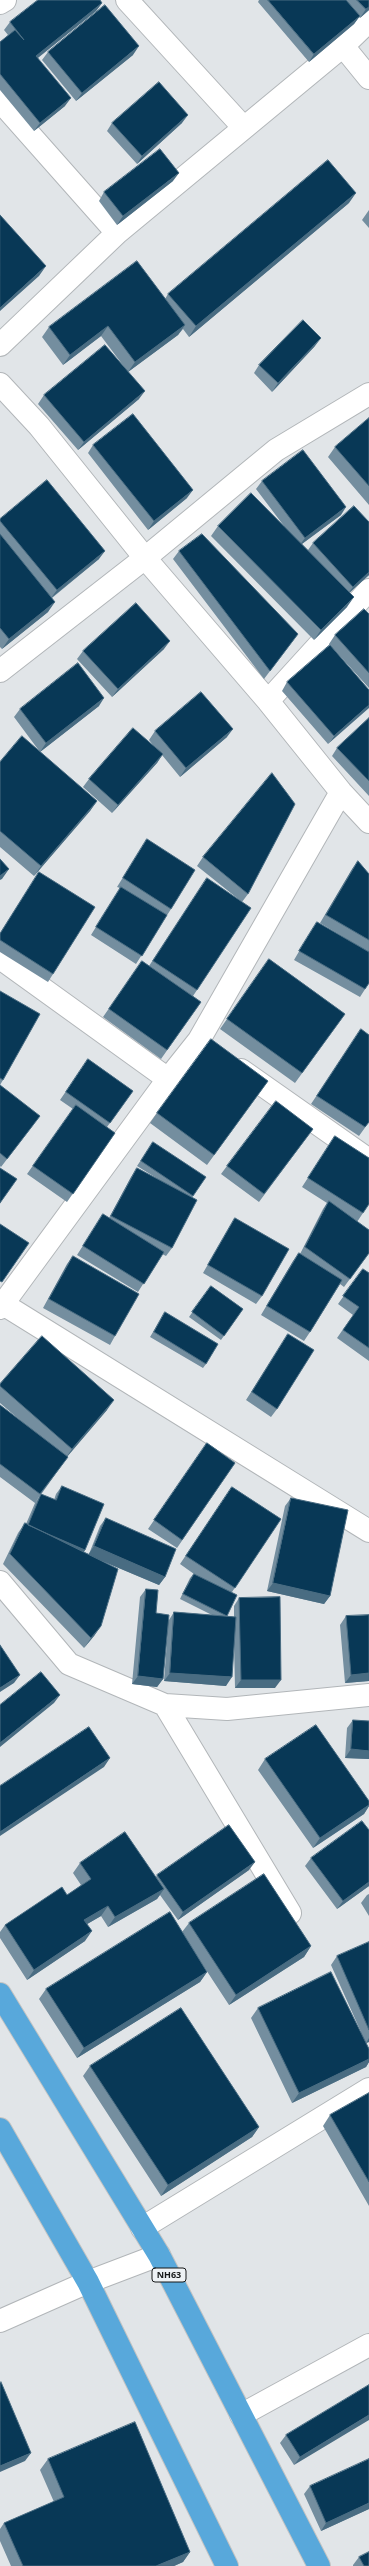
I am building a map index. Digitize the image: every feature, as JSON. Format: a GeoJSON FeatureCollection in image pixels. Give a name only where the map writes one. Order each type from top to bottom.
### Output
{"type":"FeatureCollection","features":[{"type":"Feature","properties":{"kind":"highway","name":"NH63"},"geometry":{"type":"LineString","coordinates":[[0,1994],[158,2255],[319,2566]]}},
{"type":"Feature","properties":{"kind":"highway"},"geometry":{"type":"LineString","coordinates":[[0,2129],[88,2282],[227,2566]]}},
{"type":"Feature","properties":{"kind":"street"},"geometry":{"type":"LineString","coordinates":[[0,3],[4,0]]}},
{"type":"Feature","properties":{"kind":"street"},"geometry":{"type":"LineString","coordinates":[[127,0],[244,128]]}},
{"type":"Feature","properties":{"kind":"street"},"geometry":{"type":"LineString","coordinates":[[0,345],[117,233],[342,46],[369,21]]}},
{"type":"Feature","properties":{"kind":"street"},"geometry":{"type":"LineString","coordinates":[[342,46],[369,78]]}},
{"type":"Feature","properties":{"kind":"street"},"geometry":{"type":"LineString","coordinates":[[0,101],[117,233]]}},
{"type":"Feature","properties":{"kind":"street"},"geometry":{"type":"LineString","coordinates":[[0,384],[39,426],[145,558],[268,701],[340,792],[369,822]]}},
{"type":"Feature","properties":{"kind":"street"},"geometry":{"type":"LineString","coordinates":[[0,670],[145,558],[276,450],[369,394]]}},
{"type":"Feature","properties":{"kind":"street"},"geometry":{"type":"LineString","coordinates":[[268,701],[369,590]]}},
{"type":"Feature","properties":{"kind":"street"},"geometry":{"type":"LineString","coordinates":[[340,792],[199,1040],[168,1079],[1,1305],[369,1532]]}},
{"type":"Feature","properties":{"kind":"street"},"geometry":{"type":"LineString","coordinates":[[0,958],[168,1079]]}},
{"type":"Feature","properties":{"kind":"street"},"geometry":{"type":"LineString","coordinates":[[199,1040],[369,1160]]}},
{"type":"Feature","properties":{"kind":"street"},"geometry":{"type":"LineString","coordinates":[[0,1582],[69,1664],[165,1705],[227,1709],[369,1695]]}},
{"type":"Feature","properties":{"kind":"street"},"geometry":{"type":"LineString","coordinates":[[165,1705],[290,1913]]}},
{"type":"Feature","properties":{"kind":"street"},"geometry":{"type":"LineString","coordinates":[[142,2228],[369,2089]]}},
{"type":"Feature","properties":{"kind":"street"},"geometry":{"type":"LineString","coordinates":[[0,2321],[88,2282],[158,2255]]}},
{"type":"Feature","properties":{"kind":"street"},"geometry":{"type":"LineString","coordinates":[[241,2415],[369,2345]]}},
{"type":"Feature","properties":{"kind":"building"},"geometry":{"type":"Polygon","coordinates":[[[38,0],[100,0],[102,3],[36,56],[71,98],[40,123],[0,74],[0,42],[15,30],[24,40],[10,22],[38,0]]]}},
{"type":"Feature","properties":{"kind":"building"},"geometry":{"type":"Polygon","coordinates":[[[268,0],[346,0],[360,16],[314,54],[268,0]]]}},
{"type":"Feature","properties":{"kind":"building"},"geometry":{"type":"Polygon","coordinates":[[[357,0],[369,0],[369,7],[366,9],[357,0]]]}},
{"type":"Feature","properties":{"kind":"building"},"geometry":{"type":"Polygon","coordinates":[[[105,5],[139,46],[82,93],[48,52],[105,5]]]}},
{"type":"Feature","properties":{"kind":"building"},"geometry":{"type":"Polygon","coordinates":[[[159,82],[188,115],[142,156],[112,123],[159,82]]]}},
{"type":"Feature","properties":{"kind":"building"},"geometry":{"type":"Polygon","coordinates":[[[160,149],[179,173],[123,216],[104,192],[160,149]]]}},
{"type":"Feature","properties":{"kind":"building"},"geometry":{"type":"Polygon","coordinates":[[[328,160],[356,193],[196,326],[168,294],[328,160]]]}},
{"type":"Feature","properties":{"kind":"building"},"geometry":{"type":"Polygon","coordinates":[[[0,215],[46,266],[0,308],[0,215]]]}},
{"type":"Feature","properties":{"kind":"building"},"geometry":{"type":"Polygon","coordinates":[[[137,261],[185,325],[135,362],[108,326],[70,355],[49,327],[137,261]]]}},
{"type":"Feature","properties":{"kind":"building"},"geometry":{"type":"Polygon","coordinates":[[[303,320],[321,338],[278,383],[259,365],[303,320]]]}},
{"type":"Feature","properties":{"kind":"building"},"geometry":{"type":"Polygon","coordinates":[[[105,345],[145,391],[84,442],[44,395],[105,345]]]}},
{"type":"Feature","properties":{"kind":"building"},"geometry":{"type":"Polygon","coordinates":[[[133,414],[193,490],[154,521],[93,445],[133,414]]]}},
{"type":"Feature","properties":{"kind":"building"},"geometry":{"type":"Polygon","coordinates":[[[369,418],[369,486],[335,447],[369,418]]]}},
{"type":"Feature","properties":{"kind":"building"},"geometry":{"type":"Polygon","coordinates":[[[303,450],[346,507],[305,538],[262,481],[303,450]]]}},
{"type":"Feature","properties":{"kind":"building"},"geometry":{"type":"Polygon","coordinates":[[[47,480],[105,551],[57,590],[0,521],[0,519],[47,480]]]}},
{"type":"Feature","properties":{"kind":"building"},"geometry":{"type":"Polygon","coordinates":[[[251,493],[354,597],[321,630],[218,526],[251,493]]]}},
{"type":"Feature","properties":{"kind":"building"},"geometry":{"type":"Polygon","coordinates":[[[354,506],[369,522],[369,572],[353,587],[313,543],[354,506]]]}},
{"type":"Feature","properties":{"kind":"building"},"geometry":{"type":"Polygon","coordinates":[[[0,534],[55,602],[9,639],[0,628],[0,534]]]}},
{"type":"Feature","properties":{"kind":"building"},"geometry":{"type":"Polygon","coordinates":[[[202,534],[298,634],[270,671],[179,551],[202,534]]]}},
{"type":"Feature","properties":{"kind":"building"},"geometry":{"type":"Polygon","coordinates":[[[136,603],[170,641],[118,689],[83,651],[136,603]]]}},
{"type":"Feature","properties":{"kind":"building"},"geometry":{"type":"Polygon","coordinates":[[[364,609],[369,614],[369,673],[335,635],[364,609]]]}},
{"type":"Feature","properties":{"kind":"building"},"geometry":{"type":"Polygon","coordinates":[[[330,645],[369,690],[369,705],[334,736],[287,682],[330,645]]]}},
{"type":"Feature","properties":{"kind":"building"},"geometry":{"type":"Polygon","coordinates":[[[78,663],[104,698],[46,743],[20,709],[78,663]]]}},
{"type":"Feature","properties":{"kind":"building"},"geometry":{"type":"Polygon","coordinates":[[[201,692],[233,729],[186,768],[155,731],[201,692]]]}},
{"type":"Feature","properties":{"kind":"building"},"geometry":{"type":"Polygon","coordinates":[[[369,718],[369,781],[337,748],[369,718]]]}},
{"type":"Feature","properties":{"kind":"building"},"geometry":{"type":"Polygon","coordinates":[[[133,728],[163,754],[118,805],[89,779],[133,728]]]}},
{"type":"Feature","properties":{"kind":"building"},"geometry":{"type":"Polygon","coordinates":[[[22,736],[97,801],[41,866],[0,831],[0,762],[22,736]]]}},
{"type":"Feature","properties":{"kind":"building"},"geometry":{"type":"Polygon","coordinates":[[[272,773],[295,804],[248,894],[203,857],[272,773]]]}},
{"type":"Feature","properties":{"kind":"building"},"geometry":{"type":"Polygon","coordinates":[[[147,839],[195,870],[171,909],[123,878],[147,839]]]}},
{"type":"Feature","properties":{"kind":"building"},"geometry":{"type":"Polygon","coordinates":[[[0,859],[9,869],[0,876],[0,859]]]}},
{"type":"Feature","properties":{"kind":"building"},"geometry":{"type":"Polygon","coordinates":[[[358,861],[369,874],[369,940],[326,915],[358,861]]]}},
{"type":"Feature","properties":{"kind":"building"},"geometry":{"type":"Polygon","coordinates":[[[39,872],[95,907],[53,974],[0,940],[0,934],[39,872]]]}},
{"type":"Feature","properties":{"kind":"building"},"geometry":{"type":"Polygon","coordinates":[[[207,878],[251,908],[197,990],[153,961],[207,878]]]}},
{"type":"Feature","properties":{"kind":"building"},"geometry":{"type":"Polygon","coordinates":[[[121,887],[167,915],[142,956],[96,927],[121,887]]]}},
{"type":"Feature","properties":{"kind":"building"},"geometry":{"type":"Polygon","coordinates":[[[317,922],[369,952],[369,983],[365,989],[299,951],[317,922]]]}},
{"type":"Feature","properties":{"kind":"building"},"geometry":{"type":"Polygon","coordinates":[[[269,959],[345,1014],[302,1073],[227,1019],[269,959]]]}},
{"type":"Feature","properties":{"kind":"building"},"geometry":{"type":"Polygon","coordinates":[[[142,961],[201,1002],[167,1050],[109,1009],[142,961]]]}},
{"type":"Feature","properties":{"kind":"building"},"geometry":{"type":"Polygon","coordinates":[[[0,991],[40,1014],[3,1080],[0,1078],[0,991]]]}},
{"type":"Feature","properties":{"kind":"building"},"geometry":{"type":"Polygon","coordinates":[[[361,1029],[369,1035],[369,1122],[365,1127],[317,1096],[361,1029]]]}},
{"type":"Feature","properties":{"kind":"building"},"geometry":{"type":"Polygon","coordinates":[[[211,1039],[268,1081],[214,1155],[157,1113],[211,1039]]]}},
{"type":"Feature","properties":{"kind":"building"},"geometry":{"type":"Polygon","coordinates":[[[88,1059],[133,1091],[110,1123],[66,1092],[88,1059]]]}},
{"type":"Feature","properties":{"kind":"building"},"geometry":{"type":"Polygon","coordinates":[[[0,1085],[40,1116],[7,1159],[0,1153],[0,1085]]]}},
{"type":"Feature","properties":{"kind":"building"},"geometry":{"type":"Polygon","coordinates":[[[276,1101],[313,1129],[264,1194],[227,1166],[276,1101]]]}},
{"type":"Feature","properties":{"kind":"building"},"geometry":{"type":"Polygon","coordinates":[[[76,1105],[115,1133],[73,1194],[33,1166],[76,1105]]]}},
{"type":"Feature","properties":{"kind":"building"},"geometry":{"type":"Polygon","coordinates":[[[335,1136],[369,1158],[369,1204],[363,1213],[308,1178],[335,1136]]]}},
{"type":"Feature","properties":{"kind":"building"},"geometry":{"type":"Polygon","coordinates":[[[153,1142],[206,1177],[193,1196],[141,1161],[153,1142]]]}},
{"type":"Feature","properties":{"kind":"building"},"geometry":{"type":"Polygon","coordinates":[[[0,1168],[17,1179],[0,1203],[0,1168]]]}},
{"type":"Feature","properties":{"kind":"building"},"geometry":{"type":"Polygon","coordinates":[[[137,1168],[197,1200],[172,1248],[111,1216],[137,1168]]]}},
{"type":"Feature","properties":{"kind":"building"},"geometry":{"type":"Polygon","coordinates":[[[329,1201],[369,1230],[369,1253],[350,1279],[305,1247],[329,1201]]]}},
{"type":"Feature","properties":{"kind":"building"},"geometry":{"type":"Polygon","coordinates":[[[103,1214],[164,1252],[144,1284],[83,1246],[103,1214]]]}},
{"type":"Feature","properties":{"kind":"building"},"geometry":{"type":"Polygon","coordinates":[[[235,1218],[289,1249],[262,1296],[208,1265],[235,1218]]]}},
{"type":"Feature","properties":{"kind":"building"},"geometry":{"type":"Polygon","coordinates":[[[0,1224],[29,1243],[2,1282],[0,1281],[0,1224]]]}},
{"type":"Feature","properties":{"kind":"building"},"geometry":{"type":"Polygon","coordinates":[[[299,1253],[342,1280],[310,1332],[267,1306],[299,1253]]]}},
{"type":"Feature","properties":{"kind":"building"},"geometry":{"type":"Polygon","coordinates":[[[73,1256],[139,1294],[115,1336],[49,1299],[73,1256]]]}},
{"type":"Feature","properties":{"kind":"building"},"geometry":{"type":"Polygon","coordinates":[[[363,1269],[369,1273],[369,1348],[343,1330],[359,1307],[343,1296],[363,1269]]]}},
{"type":"Feature","properties":{"kind":"building"},"geometry":{"type":"Polygon","coordinates":[[[211,1286],[243,1309],[224,1336],[192,1312],[211,1286]]]}},
{"type":"Feature","properties":{"kind":"building"},"geometry":{"type":"Polygon","coordinates":[[[165,1312],[218,1344],[206,1364],[154,1332],[165,1312]]]}},
{"type":"Feature","properties":{"kind":"building"},"geometry":{"type":"Polygon","coordinates":[[[288,1334],[314,1350],[277,1409],[252,1392],[288,1334]]]}},
{"type":"Feature","properties":{"kind":"building"},"geometry":{"type":"Polygon","coordinates":[[[42,1336],[114,1400],[72,1449],[0,1386],[0,1384],[42,1336]]]}},
{"type":"Feature","properties":{"kind":"building"},"geometry":{"type":"Polygon","coordinates":[[[0,1405],[68,1457],[40,1494],[0,1464],[0,1405]]]}},
{"type":"Feature","properties":{"kind":"building"},"geometry":{"type":"Polygon","coordinates":[[[207,1443],[235,1463],[182,1540],[154,1520],[207,1443]]]}},
{"type":"Feature","properties":{"kind":"building"},"geometry":{"type":"Polygon","coordinates":[[[62,1486],[104,1504],[85,1550],[28,1525],[41,1494],[56,1500],[62,1486]]]}},
{"type":"Feature","properties":{"kind":"building"},"geometry":{"type":"Polygon","coordinates":[[[232,1487],[281,1519],[235,1588],[186,1556],[232,1487]]]}},
{"type":"Feature","properties":{"kind":"building"},"geometry":{"type":"Polygon","coordinates":[[[291,1498],[348,1510],[330,1596],[273,1583],[291,1498]]]}},
{"type":"Feature","properties":{"kind":"building"},"geometry":{"type":"Polygon","coordinates":[[[106,1518],[176,1549],[165,1577],[94,1546],[106,1518]]]}},
{"type":"Feature","properties":{"kind":"building"},"geometry":{"type":"Polygon","coordinates":[[[25,1523],[118,1569],[101,1626],[91,1638],[10,1554],[25,1523]]]}},
{"type":"Feature","properties":{"kind":"building"},"geometry":{"type":"Polygon","coordinates":[[[194,1574],[237,1595],[227,1616],[183,1594],[194,1574]]]}},
{"type":"Feature","properties":{"kind":"building"},"geometry":{"type":"Polygon","coordinates":[[[146,1589],[158,1590],[156,1613],[169,1615],[163,1679],[138,1676],[146,1589]]]}},
{"type":"Feature","properties":{"kind":"building"},"geometry":{"type":"Polygon","coordinates":[[[280,1597],[281,1680],[241,1680],[239,1598],[280,1597]]]}},
{"type":"Feature","properties":{"kind":"building"},"geometry":{"type":"Polygon","coordinates":[[[174,1612],[236,1617],[232,1677],[170,1673],[174,1612]]]}},
{"type":"Feature","properties":{"kind":"building"},"geometry":{"type":"Polygon","coordinates":[[[369,1615],[369,1673],[351,1675],[346,1616],[369,1615]]]}},
{"type":"Feature","properties":{"kind":"building"},"geometry":{"type":"Polygon","coordinates":[[[0,1645],[20,1675],[0,1688],[0,1645]]]}},
{"type":"Feature","properties":{"kind":"building"},"geometry":{"type":"Polygon","coordinates":[[[41,1672],[60,1695],[0,1743],[0,1705],[41,1672]]]}},
{"type":"Feature","properties":{"kind":"building"},"geometry":{"type":"Polygon","coordinates":[[[353,1720],[369,1721],[369,1751],[351,1749],[353,1720]]]}},
{"type":"Feature","properties":{"kind":"building"},"geometry":{"type":"Polygon","coordinates":[[[316,1725],[369,1801],[369,1805],[320,1838],[265,1759],[316,1725]]]}},
{"type":"Feature","properties":{"kind":"building"},"geometry":{"type":"Polygon","coordinates":[[[89,1727],[110,1758],[0,1832],[0,1786],[89,1727]]]}},
{"type":"Feature","properties":{"kind":"building"},"geometry":{"type":"Polygon","coordinates":[[[362,1821],[369,1830],[369,1882],[343,1901],[311,1858],[362,1821]]]}},
{"type":"Feature","properties":{"kind":"building"},"geometry":{"type":"Polygon","coordinates":[[[229,1825],[255,1862],[183,1912],[157,1875],[229,1825]]]}},
{"type":"Feature","properties":{"kind":"building"},"geometry":{"type":"Polygon","coordinates":[[[125,1832],[164,1889],[115,1917],[108,1906],[84,1920],[92,1931],[34,1970],[5,1925],[62,1887],[67,1895],[91,1879],[80,1863],[125,1832]]]}},
{"type":"Feature","properties":{"kind":"building"},"geometry":{"type":"Polygon","coordinates":[[[264,1874],[311,1946],[236,1995],[189,1923],[264,1874]]]}},
{"type":"Feature","properties":{"kind":"building"},"geometry":{"type":"Polygon","coordinates":[[[170,1912],[207,1972],[84,2048],[46,1989],[170,1912]]]}},
{"type":"Feature","properties":{"kind":"building"},"geometry":{"type":"Polygon","coordinates":[[[369,1942],[369,2030],[337,1956],[369,1942]]]}},
{"type":"Feature","properties":{"kind":"building"},"geometry":{"type":"Polygon","coordinates":[[[331,1972],[369,2049],[369,2059],[299,2093],[258,2008],[331,1972]]]}},
{"type":"Feature","properties":{"kind":"building"},"geometry":{"type":"Polygon","coordinates":[[[181,2008],[259,2127],[168,2185],[90,2066],[181,2008]]]}},
{"type":"Feature","properties":{"kind":"building"},"geometry":{"type":"Polygon","coordinates":[[[369,2093],[369,2182],[330,2115],[369,2093]]]}},
{"type":"Feature","properties":{"kind":"building"},"geometry":{"type":"Polygon","coordinates":[[[1,2382],[31,2453],[0,2466],[0,2383],[1,2382]]]}},
{"type":"Feature","properties":{"kind":"building"},"geometry":{"type":"Polygon","coordinates":[[[369,2385],[369,2415],[300,2457],[286,2435],[369,2385]]]}},
{"type":"Feature","properties":{"kind":"building"},"geometry":{"type":"Polygon","coordinates":[[[135,2422],[190,2552],[156,2566],[23,2566],[4,2523],[64,2497],[48,2459],[135,2422]]]}},
{"type":"Feature","properties":{"kind":"building"},"geometry":{"type":"Polygon","coordinates":[[[369,2459],[369,2503],[326,2523],[310,2486],[369,2459]]]}},
{"type":"Feature","properties":{"kind":"building"},"geometry":{"type":"Polygon","coordinates":[[[369,2552],[369,2566],[364,2566],[359,2557],[369,2552]]]}}]}
